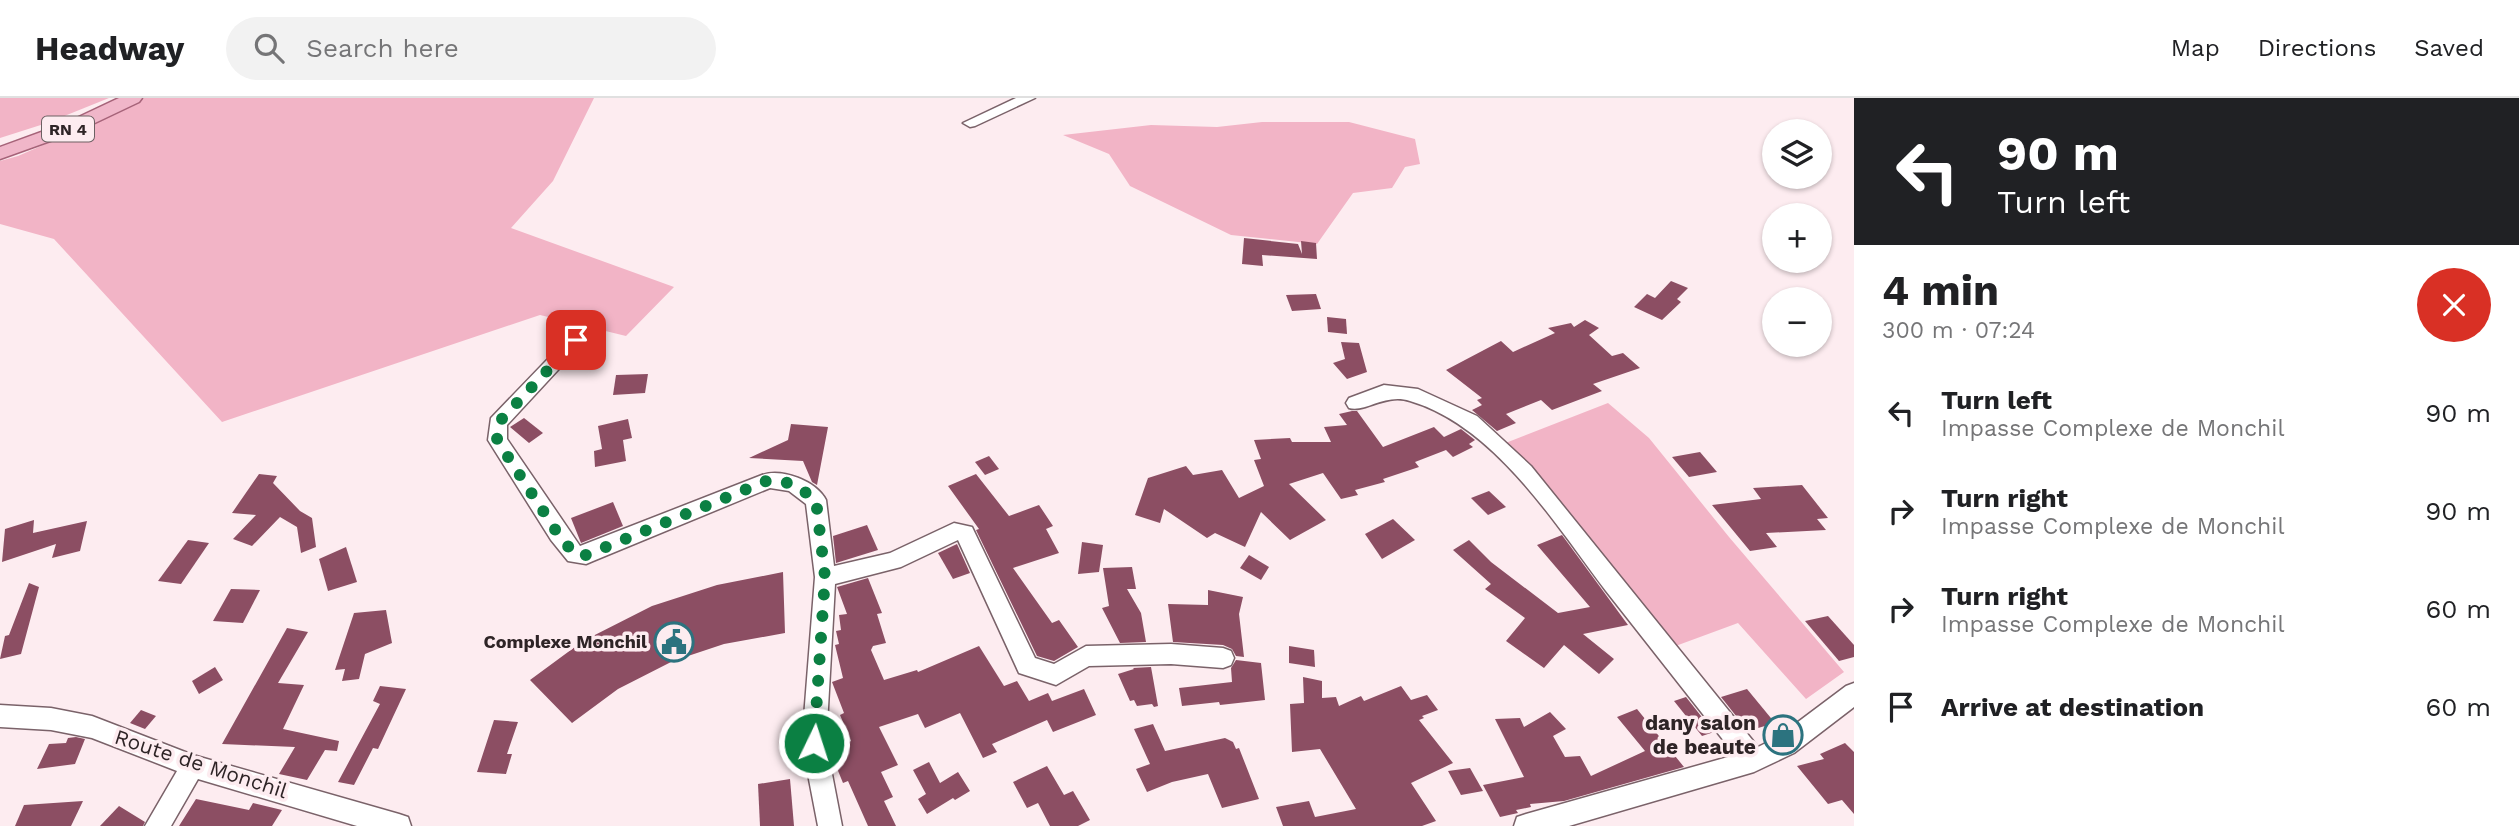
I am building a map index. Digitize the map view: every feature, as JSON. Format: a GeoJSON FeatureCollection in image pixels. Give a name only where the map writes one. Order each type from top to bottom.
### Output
{"type":"FeatureCollection","features":[{"type":"Feature","properties":{"kind":"main road","name":"RN 4"},"geometry":{"type":"LineString","coordinates":[[0,153],[72,127],[133,98]]}},
{"type":"Feature","properties":{"kind":"street"},"geometry":{"type":"LineString","coordinates":[[970,123],[1028,98]]}},
{"type":"Feature","properties":{"kind":"street"},"geometry":{"type":"LineString","coordinates":[[576,340],[498,423],[497,440],[558,534],[575,555],[586,555],[769,480],[794,484],[816,500],[825,577],[814,743],[830,826]]}},
{"type":"Feature","properties":{"kind":"street"},"geometry":{"type":"LineString","coordinates":[[1354,403],[1384,392],[1412,394],[1470,421],[1524,471],[1755,761]]}},
{"type":"Feature","properties":{"kind":"street"},"geometry":{"type":"LineString","coordinates":[[825,577],[894,561],[954,531],[965,533],[1027,666],[1056,675],[1086,656],[1171,654],[1223,658]]}},
{"type":"Feature","properties":{"kind":"street"},"geometry":{"type":"LineString","coordinates":[[1526,826],[1755,761],[1786,745],[1854,694]]}},
{"type":"Feature","properties":{"kind":"street","name":"Route de Monchil"},"geometry":{"type":"LineString","coordinates":[[0,716],[51,719],[92,727],[193,766],[399,826]]}},
{"type":"Feature","properties":{"kind":"street"},"geometry":{"type":"LineString","coordinates":[[157,826],[193,766]]}},
{"type":"Feature","properties":{"kind":"shaded area"},"geometry":{"type":"Polygon","coordinates":[[[0,98],[109,98],[47,123],[0,138],[0,98]]]}},
{"type":"Feature","properties":{"kind":"shaded area"},"geometry":{"type":"Polygon","coordinates":[[[144,98],[594,98],[553,181],[511,228],[674,287],[626,336],[540,315],[222,422],[54,239],[0,224],[0,161],[18,156],[133,106],[144,98]]]}},
{"type":"Feature","properties":{"kind":"shaded area"},"geometry":{"type":"Polygon","coordinates":[[[1262,122],[1349,122],[1415,139],[1420,164],[1405,167],[1392,188],[1353,193],[1317,244],[1231,235],[1130,186],[1109,154],[1063,135],[1151,125],[1217,127],[1262,122]]]}},
{"type":"Feature","properties":{"kind":"shaded area"},"geometry":{"type":"Polygon","coordinates":[[[1608,403],[1649,438],[1844,672],[1806,699],[1738,623],[1662,651],[1503,444],[1608,403]]]}},
{"type":"Feature","properties":{"kind":"building"},"geometry":{"type":"Polygon","coordinates":[[[1244,238],[1298,244],[1302,254],[1301,241],[1316,243],[1317,259],[1262,255],[1263,266],[1242,264],[1244,238]]]}},
{"type":"Feature","properties":{"kind":"building"},"geometry":{"type":"Polygon","coordinates":[[[1671,281],[1688,288],[1677,299],[1681,302],[1662,320],[1634,307],[1647,294],[1655,298],[1671,281]]]}},
{"type":"Feature","properties":{"kind":"building"},"geometry":{"type":"Polygon","coordinates":[[[1316,294],[1321,309],[1292,311],[1286,295],[1316,294]]]}},
{"type":"Feature","properties":{"kind":"building"},"geometry":{"type":"Polygon","coordinates":[[[1327,317],[1346,319],[1347,334],[1328,332],[1327,317]]]}},
{"type":"Feature","properties":{"kind":"building"},"geometry":{"type":"Polygon","coordinates":[[[1585,320],[1599,328],[1589,335],[1612,356],[1623,353],[1640,368],[1593,384],[1602,391],[1552,410],[1541,400],[1506,414],[1516,423],[1497,431],[1472,410],[1482,405],[1477,400],[1482,398],[1446,370],[1501,341],[1513,352],[1555,333],[1548,328],[1571,323],[1574,327],[1585,320]]]}},
{"type":"Feature","properties":{"kind":"building"},"geometry":{"type":"Polygon","coordinates":[[[1341,342],[1359,343],[1367,372],[1347,379],[1333,363],[1345,359],[1341,342]]]}},
{"type":"Feature","properties":{"kind":"building"},"geometry":{"type":"Polygon","coordinates":[[[648,374],[645,393],[613,395],[616,375],[648,374]]]}},
{"type":"Feature","properties":{"kind":"building"},"geometry":{"type":"Polygon","coordinates":[[[1357,411],[1383,447],[1434,427],[1444,437],[1461,429],[1475,440],[1469,444],[1473,447],[1453,457],[1446,450],[1415,462],[1419,467],[1383,479],[1385,482],[1355,490],[1358,495],[1341,499],[1323,473],[1289,484],[1326,520],[1290,540],[1261,512],[1245,547],[1215,533],[1207,538],[1164,509],[1160,523],[1135,515],[1148,478],[1186,466],[1193,475],[1222,470],[1239,498],[1264,486],[1254,460],[1261,459],[1254,440],[1290,438],[1292,442],[1331,442],[1324,427],[1347,425],[1339,414],[1357,411]]]}},
{"type":"Feature","properties":{"kind":"building"},"geometry":{"type":"Polygon","coordinates":[[[524,418],[543,433],[529,443],[510,427],[524,418]]]}},
{"type":"Feature","properties":{"kind":"building"},"geometry":{"type":"Polygon","coordinates":[[[628,419],[632,438],[623,440],[626,461],[595,467],[594,451],[602,449],[598,426],[628,419]]]}},
{"type":"Feature","properties":{"kind":"building"},"geometry":{"type":"Polygon","coordinates":[[[791,424],[828,427],[817,485],[812,482],[803,461],[749,458],[788,440],[791,424]]]}},
{"type":"Feature","properties":{"kind":"building"},"geometry":{"type":"Polygon","coordinates":[[[1700,452],[1717,472],[1689,477],[1672,457],[1700,452]]]}},
{"type":"Feature","properties":{"kind":"building"},"geometry":{"type":"Polygon","coordinates":[[[989,456],[999,469],[985,475],[975,462],[989,456]]]}},
{"type":"Feature","properties":{"kind":"building"},"geometry":{"type":"Polygon","coordinates":[[[259,474],[277,476],[273,483],[300,511],[312,518],[316,547],[301,553],[297,527],[280,517],[252,546],[233,539],[256,515],[232,513],[259,474]]]}},
{"type":"Feature","properties":{"kind":"building"},"geometry":{"type":"Polygon","coordinates":[[[976,474],[1009,516],[1039,505],[1053,526],[1046,529],[1059,553],[1013,568],[1052,623],[1059,620],[1078,647],[1054,661],[1037,656],[976,530],[979,529],[948,486],[976,474]]]}},
{"type":"Feature","properties":{"kind":"building"},"geometry":{"type":"Polygon","coordinates":[[[1802,485],[1828,518],[1817,519],[1826,530],[1766,533],[1777,547],[1750,551],[1712,505],[1761,499],[1753,488],[1802,485]]]}},
{"type":"Feature","properties":{"kind":"building"},"geometry":{"type":"Polygon","coordinates":[[[1489,491],[1506,507],[1488,515],[1471,498],[1489,491]]]}},
{"type":"Feature","properties":{"kind":"building"},"geometry":{"type":"Polygon","coordinates":[[[613,502],[623,526],[581,543],[571,518],[613,502]]]}},
{"type":"Feature","properties":{"kind":"building"},"geometry":{"type":"Polygon","coordinates":[[[1393,519],[1415,540],[1382,559],[1365,534],[1393,519]]]}},
{"type":"Feature","properties":{"kind":"building"},"geometry":{"type":"Polygon","coordinates":[[[34,520],[33,533],[87,521],[80,551],[52,558],[56,544],[2,562],[5,529],[34,520]]]}},
{"type":"Feature","properties":{"kind":"building"},"geometry":{"type":"Polygon","coordinates":[[[867,525],[878,550],[836,563],[833,536],[867,525]]]}},
{"type":"Feature","properties":{"kind":"building"},"geometry":{"type":"Polygon","coordinates":[[[1562,535],[1628,625],[1583,634],[1614,659],[1599,674],[1564,645],[1544,668],[1506,641],[1525,618],[1485,589],[1491,584],[1453,550],[1469,540],[1491,562],[1558,613],[1590,607],[1537,545],[1562,535]]]}},
{"type":"Feature","properties":{"kind":"building"},"geometry":{"type":"Polygon","coordinates":[[[188,540],[209,543],[181,584],[158,581],[188,540]]]}},
{"type":"Feature","properties":{"kind":"building"},"geometry":{"type":"Polygon","coordinates":[[[1082,542],[1103,545],[1099,572],[1078,574],[1082,542]]]}},
{"type":"Feature","properties":{"kind":"building"},"geometry":{"type":"Polygon","coordinates":[[[957,544],[970,573],[953,579],[938,553],[957,544]]]}},
{"type":"Feature","properties":{"kind":"building"},"geometry":{"type":"Polygon","coordinates":[[[346,547],[357,582],[328,591],[319,559],[346,547]]]}},
{"type":"Feature","properties":{"kind":"building"},"geometry":{"type":"Polygon","coordinates":[[[1249,555],[1269,567],[1261,580],[1240,568],[1249,555]]]}},
{"type":"Feature","properties":{"kind":"building"},"geometry":{"type":"Polygon","coordinates":[[[1132,567],[1136,589],[1127,589],[1141,613],[1146,642],[1120,643],[1102,608],[1109,606],[1103,568],[1132,567]]]}},
{"type":"Feature","properties":{"kind":"building"},"geometry":{"type":"Polygon","coordinates":[[[783,572],[785,633],[724,644],[673,661],[618,689],[572,723],[530,680],[583,641],[652,606],[717,585],[783,572]]]}},
{"type":"Feature","properties":{"kind":"building"},"geometry":{"type":"Polygon","coordinates":[[[868,578],[882,613],[877,614],[886,643],[873,646],[871,650],[884,680],[917,670],[918,672],[979,646],[1004,686],[1017,681],[1029,701],[1048,693],[1052,701],[1084,689],[1096,715],[1053,732],[1047,720],[992,744],[997,752],[983,758],[960,713],[925,728],[918,714],[879,727],[898,765],[881,772],[893,797],[884,801],[896,826],[868,826],[848,781],[843,783],[830,751],[851,741],[840,715],[844,713],[832,682],[843,678],[835,645],[839,644],[836,631],[841,630],[839,615],[847,614],[837,587],[868,578]]]}},
{"type":"Feature","properties":{"kind":"building"},"geometry":{"type":"Polygon","coordinates":[[[29,583],[39,587],[21,654],[0,659],[5,636],[9,635],[29,583]]]}},
{"type":"Feature","properties":{"kind":"building"},"geometry":{"type":"Polygon","coordinates":[[[231,589],[260,590],[243,623],[213,621],[231,589]]]}},
{"type":"Feature","properties":{"kind":"building"},"geometry":{"type":"Polygon","coordinates":[[[1208,590],[1243,597],[1239,614],[1244,657],[1236,656],[1232,649],[1223,645],[1173,642],[1168,604],[1208,605],[1208,590]]]}},
{"type":"Feature","properties":{"kind":"building"},"geometry":{"type":"Polygon","coordinates":[[[386,610],[392,643],[365,654],[359,679],[342,681],[345,669],[335,670],[354,613],[386,610]]]}},
{"type":"Feature","properties":{"kind":"building"},"geometry":{"type":"Polygon","coordinates":[[[1828,616],[1854,645],[1854,657],[1839,661],[1805,621],[1828,616]]]}},
{"type":"Feature","properties":{"kind":"building"},"geometry":{"type":"Polygon","coordinates":[[[287,628],[308,632],[278,683],[304,685],[283,729],[339,741],[337,751],[325,750],[307,780],[279,774],[295,747],[222,744],[287,628]]]}},
{"type":"Feature","properties":{"kind":"building"},"geometry":{"type":"Polygon","coordinates":[[[1289,646],[1314,650],[1315,667],[1289,663],[1289,646]]]}},
{"type":"Feature","properties":{"kind":"building"},"geometry":{"type":"Polygon","coordinates":[[[1236,660],[1261,663],[1265,700],[1182,706],[1179,688],[1232,682],[1231,668],[1236,660]]]}},
{"type":"Feature","properties":{"kind":"building"},"geometry":{"type":"Polygon","coordinates":[[[215,667],[223,680],[199,694],[192,681],[215,667]]]}},
{"type":"Feature","properties":{"kind":"building"},"geometry":{"type":"Polygon","coordinates":[[[1151,667],[1158,706],[1137,706],[1134,700],[1130,701],[1118,674],[1133,668],[1151,667]]]}},
{"type":"Feature","properties":{"kind":"building"},"geometry":{"type":"Polygon","coordinates":[[[1303,677],[1322,681],[1322,698],[1336,697],[1339,706],[1361,696],[1364,701],[1401,686],[1411,700],[1427,695],[1438,710],[1422,716],[1424,718],[1419,720],[1453,763],[1411,783],[1436,821],[1422,826],[1283,826],[1276,807],[1309,801],[1315,817],[1356,809],[1320,749],[1292,752],[1290,704],[1304,703],[1303,677]]]}},
{"type":"Feature","properties":{"kind":"building"},"geometry":{"type":"Polygon","coordinates":[[[380,686],[406,689],[378,749],[373,748],[354,785],[338,782],[380,704],[373,701],[380,686]]]}},
{"type":"Feature","properties":{"kind":"building"},"geometry":{"type":"Polygon","coordinates":[[[1747,689],[1775,723],[1748,731],[1721,697],[1747,689]]]}},
{"type":"Feature","properties":{"kind":"building"},"geometry":{"type":"Polygon","coordinates":[[[1686,697],[1714,732],[1702,736],[1674,701],[1686,697]]]}},
{"type":"Feature","properties":{"kind":"building"},"geometry":{"type":"Polygon","coordinates":[[[1637,709],[1684,767],[1564,801],[1530,804],[1531,807],[1516,810],[1518,813],[1500,817],[1483,785],[1524,777],[1495,719],[1520,718],[1524,727],[1550,712],[1566,729],[1553,736],[1565,757],[1580,756],[1591,776],[1645,751],[1617,717],[1637,709]]]}},
{"type":"Feature","properties":{"kind":"building"},"geometry":{"type":"Polygon","coordinates":[[[141,710],[156,716],[145,729],[130,723],[141,710]]]}},
{"type":"Feature","properties":{"kind":"building"},"geometry":{"type":"Polygon","coordinates":[[[494,720],[518,722],[507,754],[512,754],[506,774],[477,772],[494,720]]]}},
{"type":"Feature","properties":{"kind":"building"},"geometry":{"type":"Polygon","coordinates":[[[1153,724],[1165,751],[1225,738],[1233,742],[1236,749],[1239,748],[1259,799],[1222,808],[1208,774],[1172,782],[1147,792],[1136,769],[1150,764],[1134,729],[1153,724]]]}},
{"type":"Feature","properties":{"kind":"building"},"geometry":{"type":"Polygon","coordinates":[[[68,738],[85,739],[75,764],[37,769],[49,744],[66,743],[68,738]]]}},
{"type":"Feature","properties":{"kind":"building"},"geometry":{"type":"Polygon","coordinates":[[[1845,743],[1854,752],[1854,814],[1842,800],[1828,804],[1797,766],[1824,759],[1820,754],[1845,743]]]}},
{"type":"Feature","properties":{"kind":"building"},"geometry":{"type":"Polygon","coordinates":[[[929,762],[940,783],[958,772],[970,791],[927,814],[918,799],[926,794],[913,770],[929,762]]]}},
{"type":"Feature","properties":{"kind":"building"},"geometry":{"type":"Polygon","coordinates":[[[1047,766],[1064,795],[1073,791],[1090,820],[1078,826],[1050,826],[1038,803],[1027,808],[1013,782],[1047,766]]]}},
{"type":"Feature","properties":{"kind":"building"},"geometry":{"type":"Polygon","coordinates":[[[1470,768],[1483,791],[1461,795],[1448,771],[1470,768]]]}},
{"type":"Feature","properties":{"kind":"building"},"geometry":{"type":"Polygon","coordinates":[[[790,779],[794,826],[760,826],[758,784],[790,779]]]}},
{"type":"Feature","properties":{"kind":"building"},"geometry":{"type":"Polygon","coordinates":[[[196,799],[249,810],[253,803],[282,810],[272,826],[179,826],[196,799]]]}},
{"type":"Feature","properties":{"kind":"building"},"geometry":{"type":"Polygon","coordinates":[[[83,801],[71,826],[15,826],[24,805],[83,801]]]}},
{"type":"Feature","properties":{"kind":"building"},"geometry":{"type":"Polygon","coordinates":[[[119,806],[145,822],[143,826],[100,826],[119,806]]]}},
{"type":"Feature","properties":{"kind":"place","name":"Complexe Monchil"},"geometry":{"type":"Point","coordinates":[674,642]}},
{"type":"Feature","properties":{"kind":"place","name":"dany salon de beaute"},"geometry":{"type":"Point","coordinates":[1783,735]}},
{"type":"Feature","properties":{"kind":"route"},"geometry":{"type":"LineString","coordinates":[[576,340],[498,423],[497,440],[558,534],[575,555],[586,555],[769,480],[794,484],[816,500],[825,577],[814,743]]}}]}
